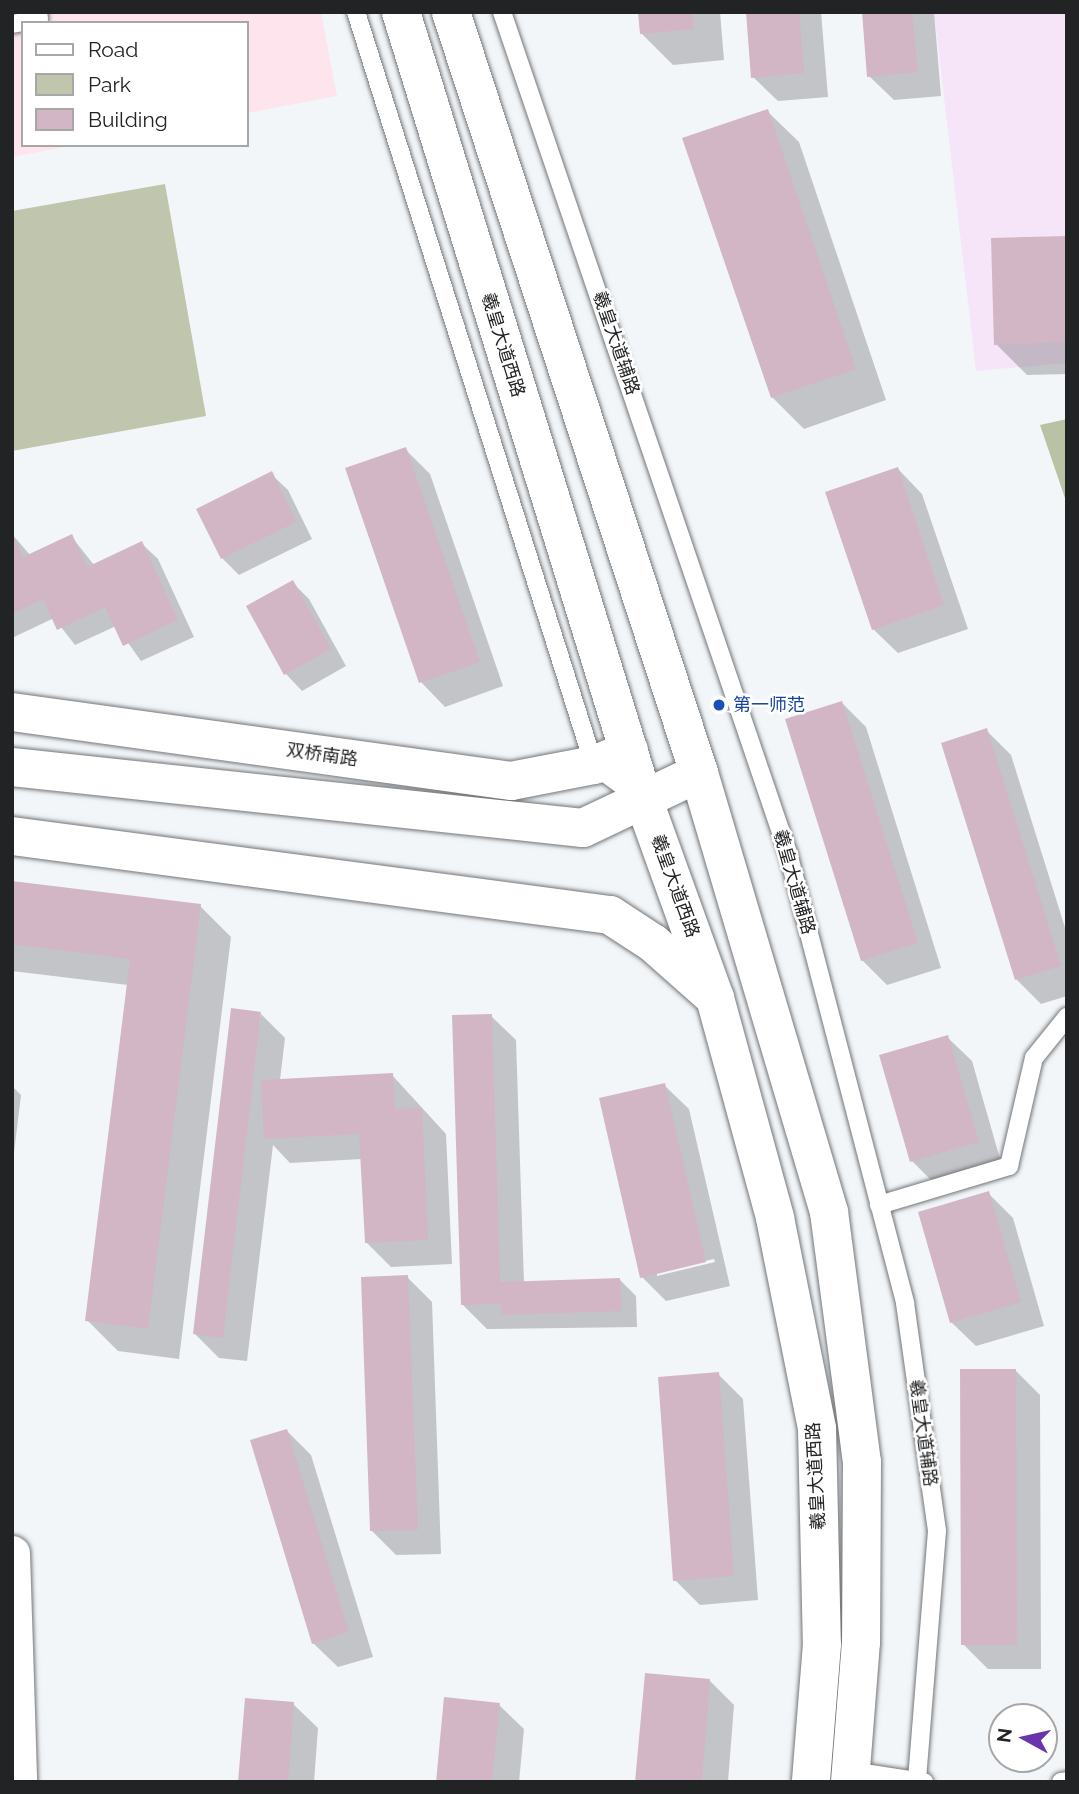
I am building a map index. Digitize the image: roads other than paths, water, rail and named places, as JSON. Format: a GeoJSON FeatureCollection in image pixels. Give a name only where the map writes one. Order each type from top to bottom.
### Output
{"type":"FeatureCollection","features":[{"type":"Feature","properties":{"kind":"main road","name":"羲皇大道西路"},"geometry":{"type":"LineString","coordinates":[[401,12],[644,801],[715,999],[775,1218],[817,1429],[822,1644],[811,1782]]}},
{"type":"Feature","properties":{"kind":"main road"},"geometry":{"type":"LineString","coordinates":[[451,12],[699,773],[829,1212],[862,1462],[862,1642],[851,1776]]}},
{"type":"Feature","properties":{"kind":"main road","name":"双桥南路"},"geometry":{"type":"LineString","coordinates":[[12,712],[511,781],[594,765],[629,750]]}},
{"type":"Feature","properties":{"kind":"main road"},"geometry":{"type":"LineString","coordinates":[[16,768],[583,828],[699,773]]}},
{"type":"Feature","properties":{"kind":"main road"},"geometry":{"type":"LineString","coordinates":[[12,836],[610,915],[653,943],[715,999]]}},
{"type":"Feature","properties":{"kind":"street"},"geometry":{"type":"LineString","coordinates":[[12,1553],[19,1782]]}},
{"type":"Feature","properties":{"kind":"lane"},"geometry":{"type":"LineString","coordinates":[[28,21],[39,19],[38,12]]}},
{"type":"Feature","properties":{"kind":"lane"},"geometry":{"type":"LineString","coordinates":[[356,12],[594,765],[644,801]]}},
{"type":"Feature","properties":{"kind":"lane","name":"羲皇大道辅路"},"geometry":{"type":"LineString","coordinates":[[502,12],[788,853],[905,1304],[937,1531],[920,1781]]}},
{"type":"Feature","properties":{"kind":"lane"},"geometry":{"type":"LineString","coordinates":[[879,1205],[1009,1166],[1034,1058],[1067,1017]]}},
{"type":"Feature","properties":{"kind":"lane"},"geometry":{"type":"LineString","coordinates":[[851,1776],[920,1781]]}},
{"type":"Feature","properties":{"kind":"lane"},"geometry":{"type":"LineString","coordinates":[[1060,1782],[1067,1781]]}},
{"type":"Feature","properties":{"kind":"place","name":"第一师范"},"geometry":{"type":"Point","coordinates":[719,705]}}]}
